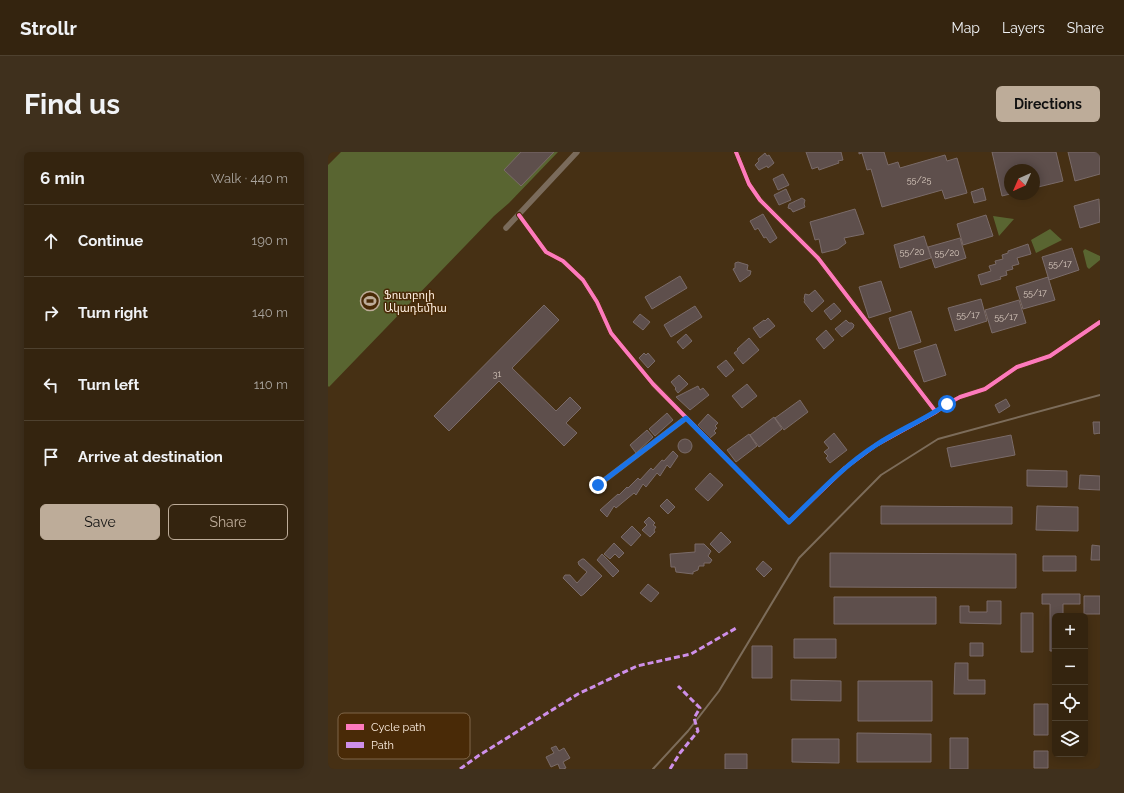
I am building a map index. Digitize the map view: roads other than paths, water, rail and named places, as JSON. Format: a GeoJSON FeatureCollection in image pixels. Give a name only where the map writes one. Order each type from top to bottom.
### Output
{"type":"FeatureCollection","features":[{"type":"Feature","properties":{"kind":"street"},"geometry":{"type":"LineString","coordinates":[[506,228],[577,152]]}},
{"type":"Feature","properties":{"kind":"street"},"geometry":{"type":"LineString","coordinates":[[736,152],[749,184],[760,200],[818,258],[936,412]]}},
{"type":"Feature","properties":{"kind":"street"},"geometry":{"type":"LineString","coordinates":[[519,215],[546,252],[562,261],[582,280],[597,302],[611,333],[653,384],[789,522],[845,468],[876,445],[960,397],[985,389],[1017,367],[1050,356],[1100,322]]}},
{"type":"Feature","properties":{"kind":"street"},"geometry":{"type":"LineString","coordinates":[[598,485],[686,418]]}},
{"type":"Feature","properties":{"kind":"railway"},"geometry":{"type":"LineString","coordinates":[[653,769],[688,731],[719,691],[799,558],[881,475],[938,439],[1100,395]]}},
{"type":"Feature","properties":{"kind":"place","name":"Ֆուտբոլի Ակադեմիա"},"geometry":{"type":"Point","coordinates":[370,301]}}]}
